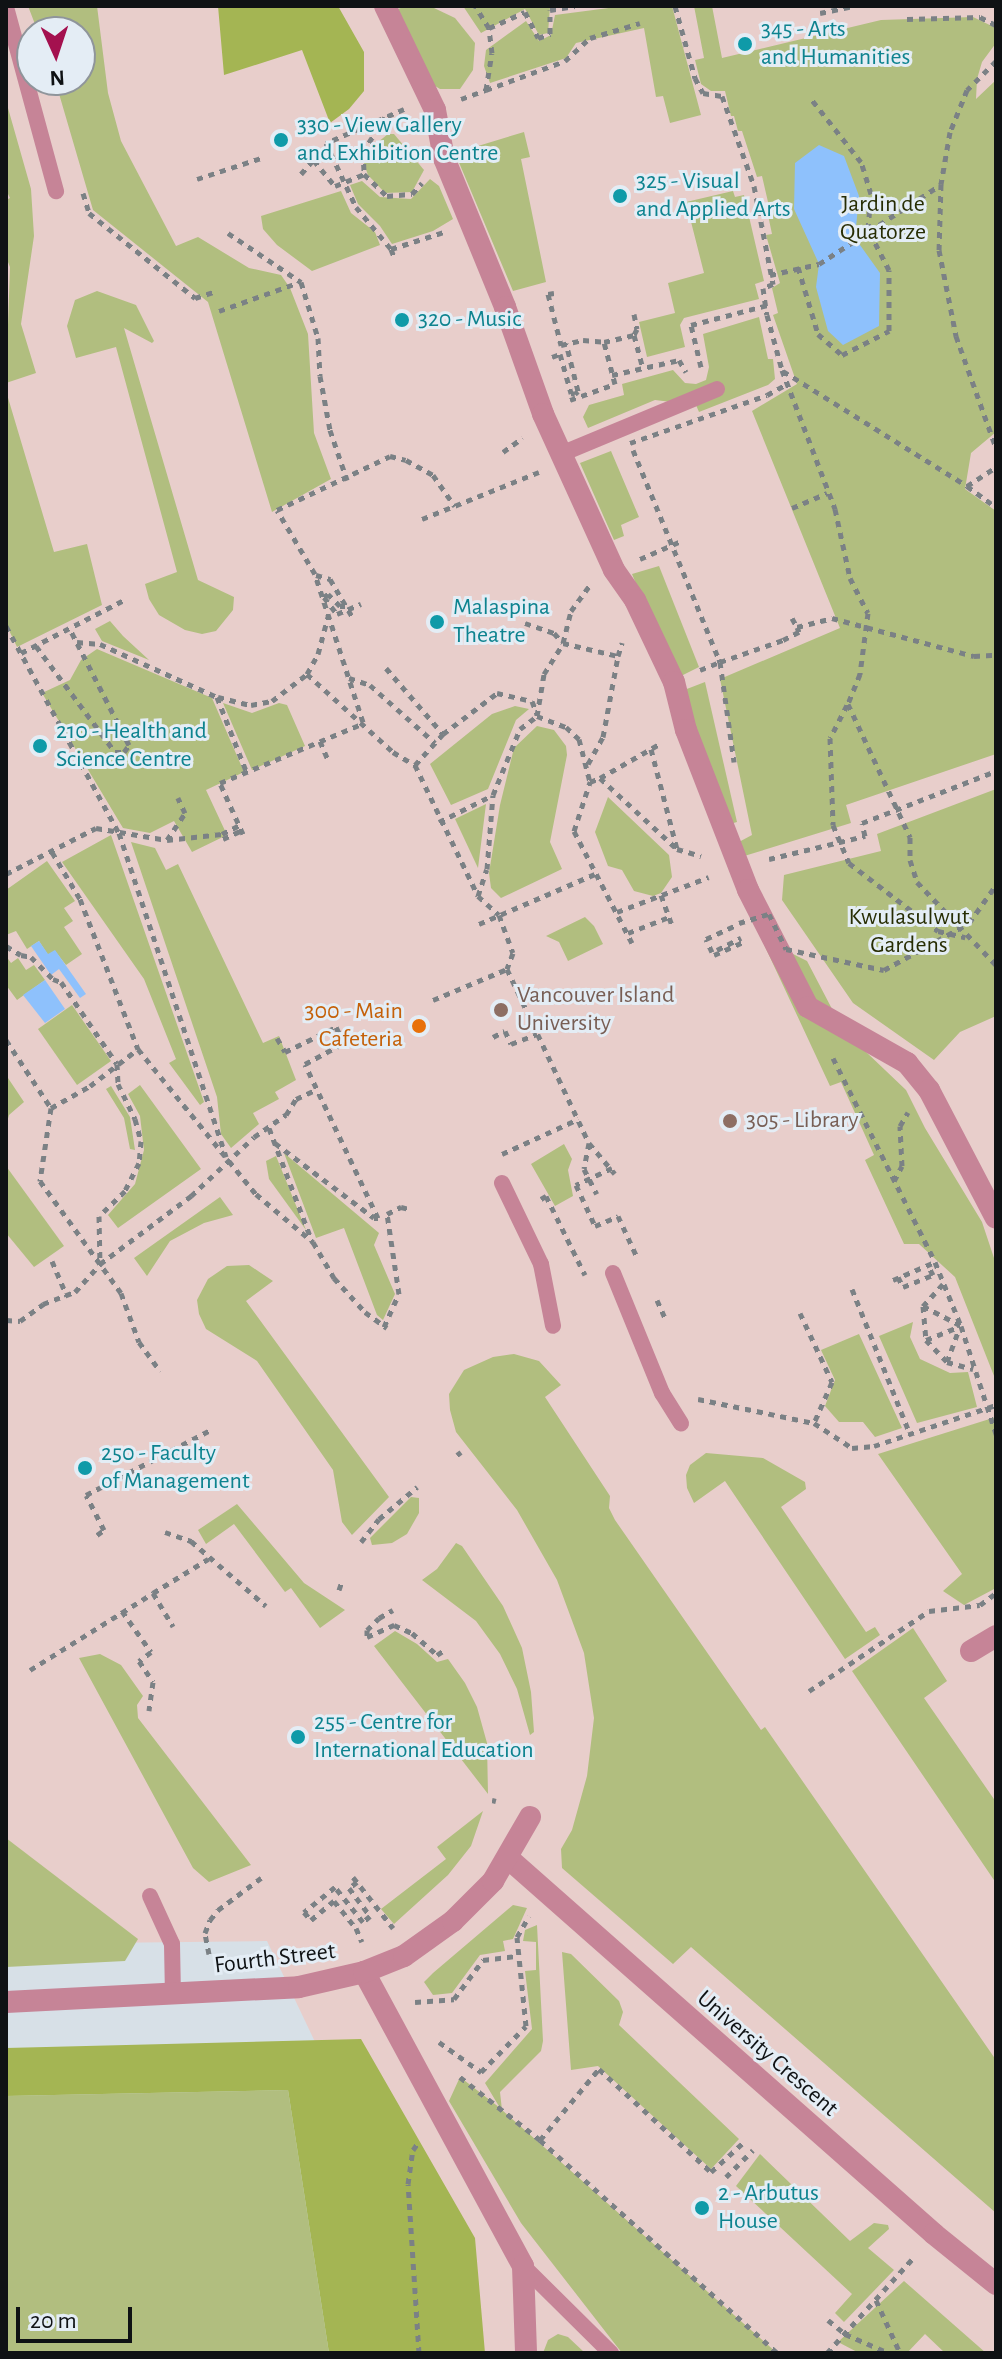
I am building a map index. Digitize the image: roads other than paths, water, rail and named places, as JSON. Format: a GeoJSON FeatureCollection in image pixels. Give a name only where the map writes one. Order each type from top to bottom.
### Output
{"type":"FeatureCollection","features":[{"type":"Feature","properties":{"kind":"street"},"geometry":{"type":"LineString","coordinates":[[385,6],[433,103],[444,158],[561,454],[614,570],[635,600],[674,682],[686,730],[736,867],[808,1007],[907,1063],[929,1090],[996,1218]]}},
{"type":"Feature","properties":{"kind":"street"},"geometry":{"type":"LineString","coordinates":[[971,1651],[996,1636]]}},
{"type":"Feature","properties":{"kind":"street","name":"Fourth Street"},"geometry":{"type":"LineString","coordinates":[[6,2002],[299,1987],[364,1972],[404,1956],[453,1921],[493,1881],[530,1817]]}},
{"type":"Feature","properties":{"kind":"street","name":"University Crescent"},"geometry":{"type":"LineString","coordinates":[[508,1858],[934,2234],[996,2284]]}},
{"type":"Feature","properties":{"kind":"street"},"geometry":{"type":"LineString","coordinates":[[364,1972],[523,2266],[526,2353]]}},
{"type":"Feature","properties":{"kind":"lane"},"geometry":{"type":"LineString","coordinates":[[6,7],[56,191]]}},
{"type":"Feature","properties":{"kind":"lane"},"geometry":{"type":"LineString","coordinates":[[561,454],[717,389]]}},
{"type":"Feature","properties":{"kind":"lane"},"geometry":{"type":"LineString","coordinates":[[502,1183],[541,1264],[553,1326]]}},
{"type":"Feature","properties":{"kind":"lane"},"geometry":{"type":"LineString","coordinates":[[613,1273],[662,1393],[681,1424]]}},
{"type":"Feature","properties":{"kind":"lane"},"geometry":{"type":"LineString","coordinates":[[150,1896],[172,1944],[173,1995]]}},
{"type":"Feature","properties":{"kind":"lane"},"geometry":{"type":"LineString","coordinates":[[523,2266],[611,2353]]}},
{"type":"Feature","properties":{"kind":"water"},"geometry":{"type":"Polygon","coordinates":[[[819,145],[844,156],[859,196],[855,238],[880,273],[879,326],[843,345],[828,331],[816,287],[819,264],[794,209],[795,163],[819,145]]]}},
{"type":"Feature","properties":{"kind":"water"},"geometry":{"type":"Polygon","coordinates":[[[39,941],[48,954],[55,950],[86,994],[80,998],[59,969],[51,975],[31,946],[39,941]]]}},
{"type":"Feature","properties":{"kind":"water"},"geometry":{"type":"Polygon","coordinates":[[[45,980],[65,1009],[45,1023],[23,995],[45,980]]]}},
{"type":"Feature","properties":{"kind":"place","name":"345 - Arts and Humanities"},"geometry":{"type":"Point","coordinates":[745,44]}},
{"type":"Feature","properties":{"kind":"place","name":"330 - View Gallery and Exhibition Centre"},"geometry":{"type":"Point","coordinates":[281,140]}},
{"type":"Feature","properties":{"kind":"place","name":"325 - Visual and Applied Arts"},"geometry":{"type":"Point","coordinates":[620,196]}},
{"type":"Feature","properties":{"kind":"place","name":"320 - Music"},"geometry":{"type":"Point","coordinates":[402,320]}},
{"type":"Feature","properties":{"kind":"place","name":"Malaspina Theatre"},"geometry":{"type":"Point","coordinates":[437,622]}},
{"type":"Feature","properties":{"kind":"place","name":"210 - Health and Science Centre"},"geometry":{"type":"Point","coordinates":[40,746]}},
{"type":"Feature","properties":{"kind":"place","name":"Vancouver Island University"},"geometry":{"type":"Point","coordinates":[501,1010]}},
{"type":"Feature","properties":{"kind":"place","name":"300 - Main Cafeteria"},"geometry":{"type":"Point","coordinates":[419,1026]}},
{"type":"Feature","properties":{"kind":"place","name":"305 - Library"},"geometry":{"type":"Point","coordinates":[730,1121]}},
{"type":"Feature","properties":{"kind":"place","name":"250 - Faculty of Management"},"geometry":{"type":"Point","coordinates":[85,1468]}},
{"type":"Feature","properties":{"kind":"place","name":"255 - Centre for International Education"},"geometry":{"type":"Point","coordinates":[298,1737]}},
{"type":"Feature","properties":{"kind":"place","name":"2 - Arbutus House"},"geometry":{"type":"Point","coordinates":[702,2208]}},
{"type":"Feature","properties":{"kind":"park label","name":"Jardin de Quatorze"},"geometry":{"type":"Point","coordinates":[883,219]}},
{"type":"Feature","properties":{"kind":"park label","name":"Kwulasulwut Gardens"},"geometry":{"type":"Point","coordinates":[909,932]}}]}
